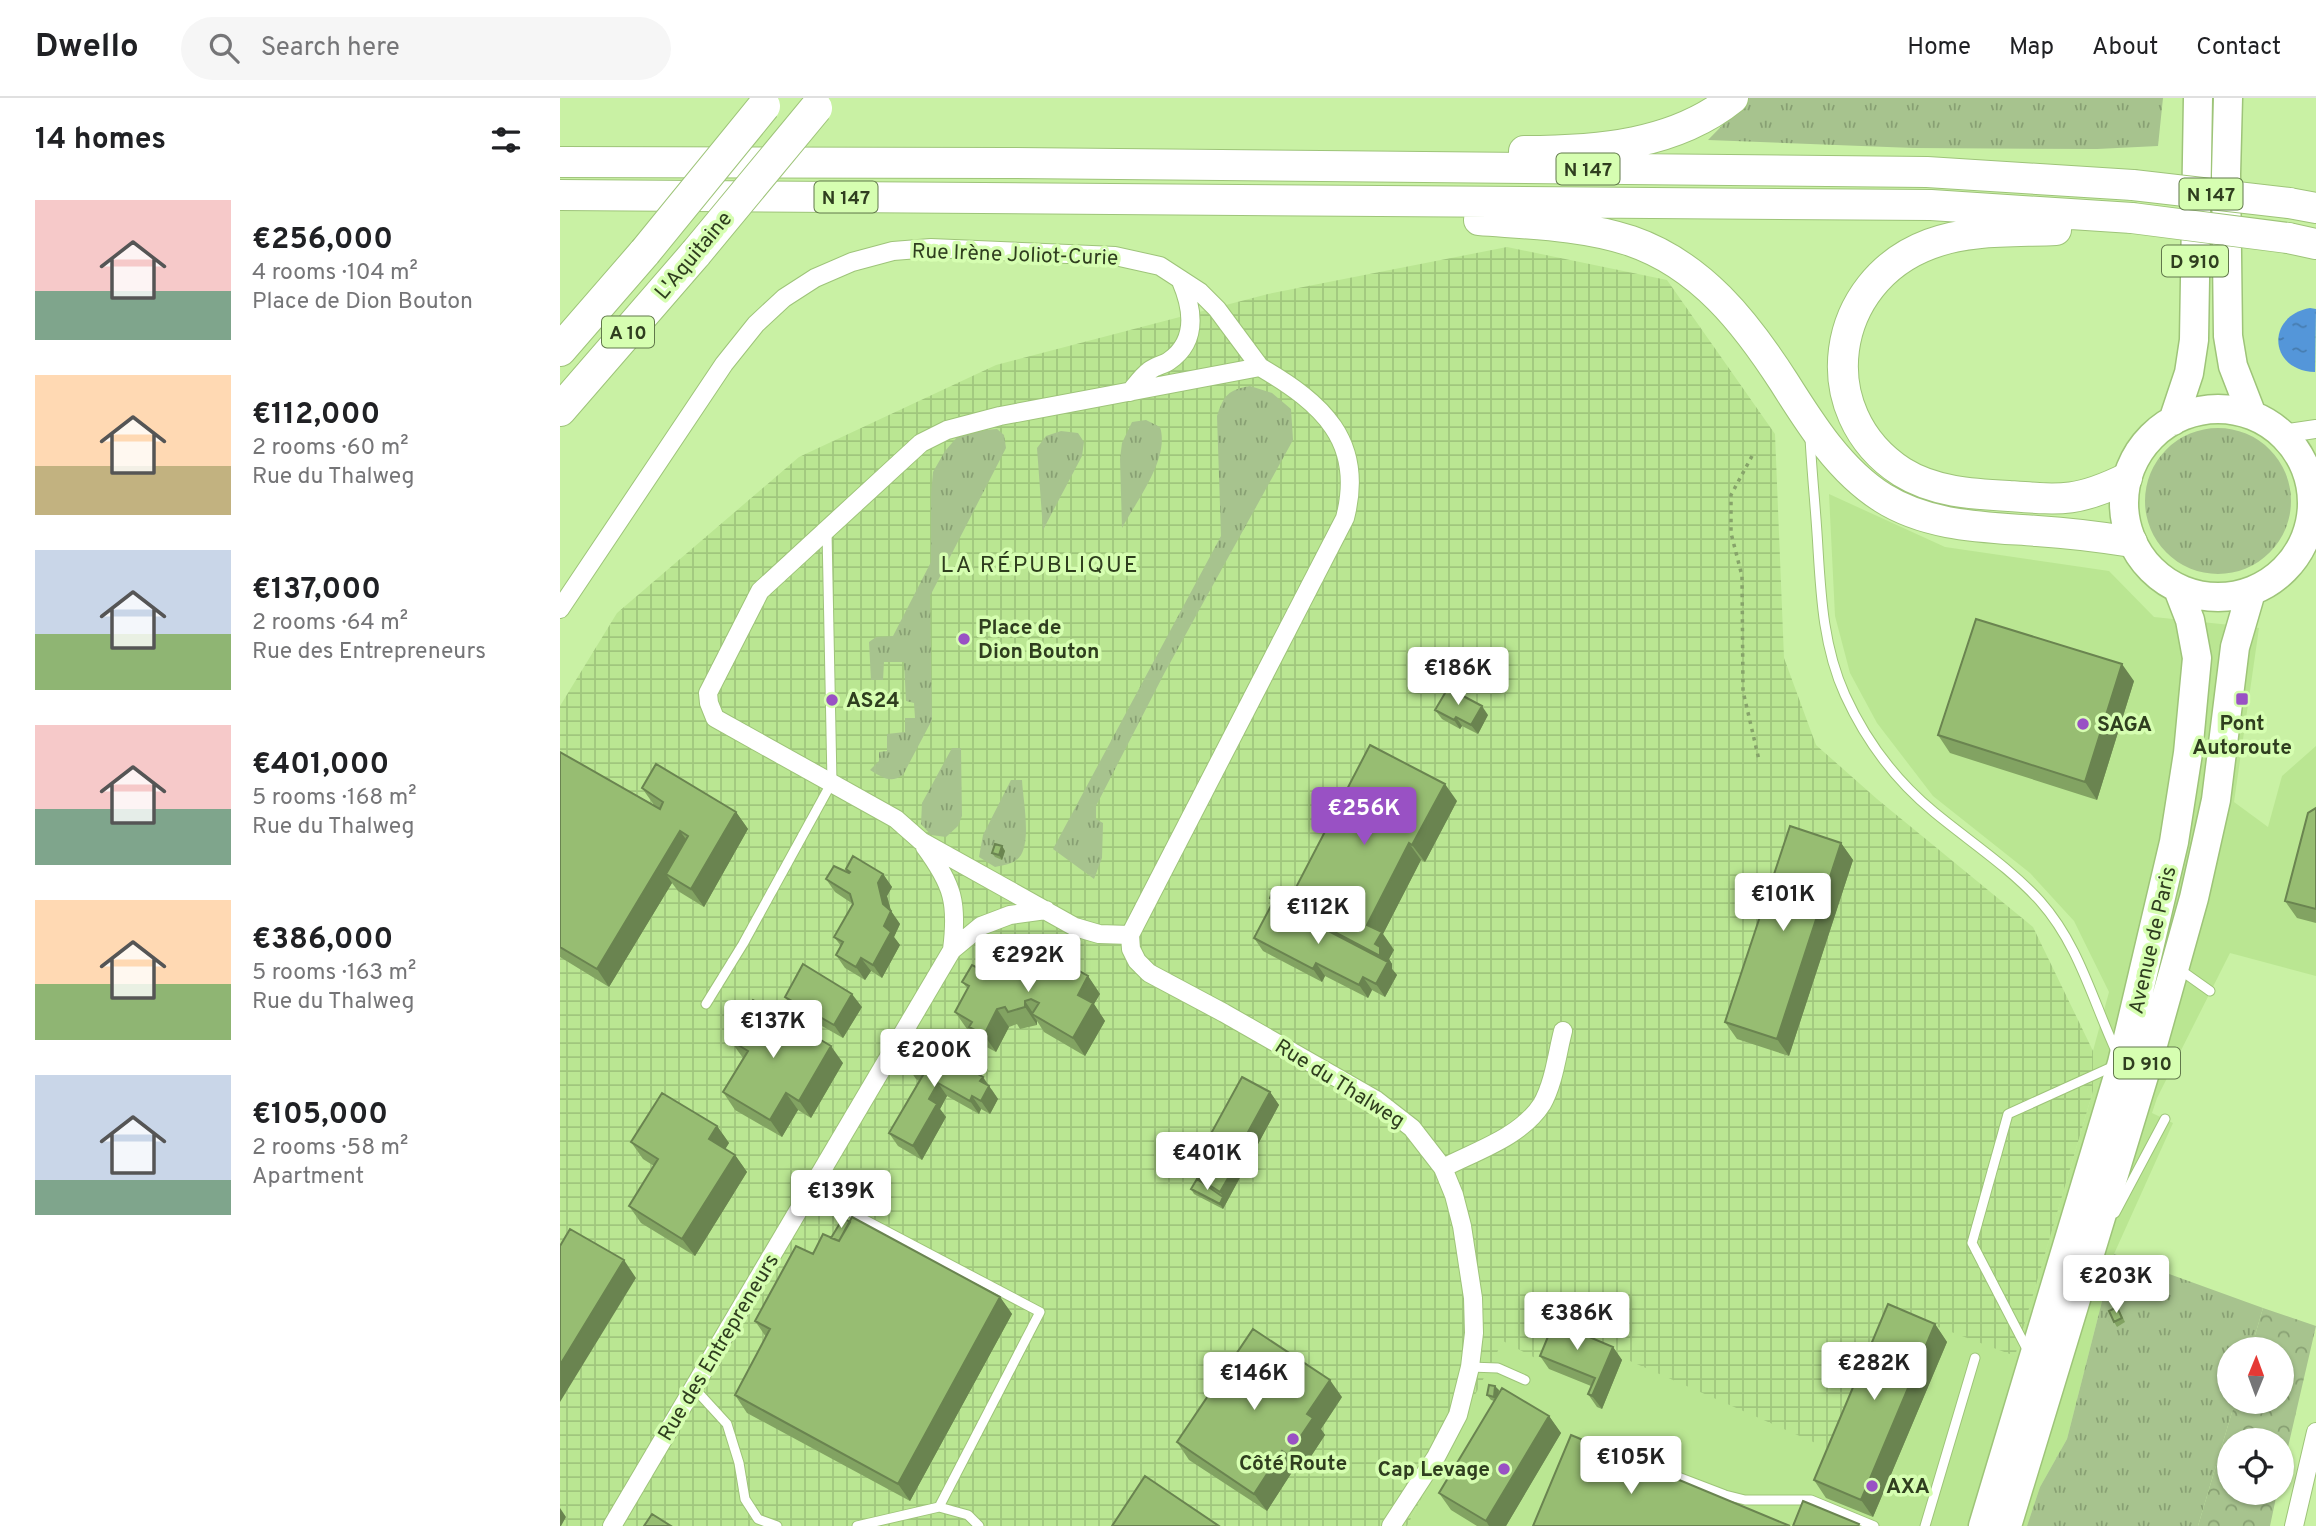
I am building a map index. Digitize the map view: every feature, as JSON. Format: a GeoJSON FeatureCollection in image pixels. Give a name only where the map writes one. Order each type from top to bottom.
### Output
{"type":"FeatureCollection","features":[{"type":"Feature","properties":{"kind":"highway"},"geometry":{"type":"LineString","coordinates":[[1042,164],[1142,150],[1530,150],[1623,144],[1674,132],[1694,124],[1719,110],[1733,98]]}},
{"type":"Feature","properties":{"kind":"highway"},"geometry":{"type":"LineString","coordinates":[[561,349],[758,102]]}},
{"type":"Feature","properties":{"kind":"highway","name":"L'Aquitaine"},"geometry":{"type":"LineString","coordinates":[[560,410],[696,253],[820,103]]}},
{"type":"Feature","properties":{"kind":"highway"},"geometry":{"type":"LineString","coordinates":[[560,145],[645,150],[920,151],[1008,163]]}},
{"type":"Feature","properties":{"kind":"highway","name":"N 147"},"geometry":{"type":"LineString","coordinates":[[560,162],[1008,163],[1927,172],[2133,185],[2303,206]]}},
{"type":"Feature","properties":{"kind":"highway","name":"N 147"},"geometry":{"type":"LineString","coordinates":[[560,195],[1931,205],[2130,218],[2302,241]]}},
{"type":"Feature","properties":{"kind":"highway"},"geometry":{"type":"LineString","coordinates":[[1133,200],[1239,212],[1454,217],[1568,228],[1631,242],[1677,263],[1722,300],[1758,343],[1809,422],[1849,470],[1868,488],[1902,508],[1925,517],[1970,526],[2064,533],[2132,542]]}},
{"type":"Feature","properties":{"kind":"highway","name":"N 147"},"geometry":{"type":"LineString","coordinates":[[2127,478],[2099,492],[2064,500],[1976,494],[1946,490],[1922,482],[1883,456],[1867,437],[1848,401],[1842,360],[1845,337],[1864,294],[1896,261],[1914,251],[1954,237],[1985,233],[2088,229],[2130,218]]}},
{"type":"Feature","properties":{"kind":"main road","name":"D 910"},"geometry":{"type":"LineString","coordinates":[[2173,421],[2189,373],[2194,340],[2198,98]]}},
{"type":"Feature","properties":{"kind":"main road","name":"D 910"},"geometry":{"type":"LineString","coordinates":[[2228,98],[2228,336],[2233,366],[2252,415]]}},
{"type":"Feature","properties":{"kind":"main road"},"geometry":{"type":"LineString","coordinates":[[2212,410],[2229,410],[2252,415],[2281,434],[2295,449],[2306,469],[2314,493],[2310,524],[2304,543],[2291,563],[2275,579],[2251,592],[2227,597],[2202,596],[2178,589],[2163,580],[2143,561],[2132,542],[2125,519],[2124,496],[2127,478],[2146,443],[2173,421],[2193,413],[2212,410]]}},
{"type":"Feature","properties":{"kind":"main road","name":"Avenue de Paris"},"geometry":{"type":"LineString","coordinates":[[1983,1526],[2122,1063],[2166,883],[2188,753],[2197,658],[2190,620],[2178,589]]}},
{"type":"Feature","properties":{"kind":"main road","name":"Avenue de Paris"},"geometry":{"type":"LineString","coordinates":[[2007,1526],[2147,1066],[2208,841],[2235,647],[2251,592]]}},
{"type":"Feature","properties":{"kind":"street","name":"Rue Irène Joliot-Curie"},"geometry":{"type":"LineString","coordinates":[[560,609],[724,364],[756,324],[784,298],[814,278],[852,262],[893,251],[931,248],[1115,256],[1160,265],[1200,292],[1217,309],[1260,367]]}},
{"type":"Feature","properties":{"kind":"street"},"geometry":{"type":"LineString","coordinates":[[1130,391],[1149,370],[1168,361],[1185,345],[1192,317],[1181,281]]}},
{"type":"Feature","properties":{"kind":"street"},"geometry":{"type":"LineString","coordinates":[[921,841],[1075,927],[1099,934],[1130,935],[1345,518],[1351,494],[1349,466],[1343,441],[1329,419],[1309,398],[1260,367],[1000,416],[947,430],[921,443],[760,591],[708,693],[715,718],[897,819],[921,841],[942,870],[953,893],[955,928],[952,950]]}},
{"type":"Feature","properties":{"kind":"street"},"geometry":{"type":"LineString","coordinates":[[2281,434],[2316,429]]}},
{"type":"Feature","properties":{"kind":"street"},"geometry":{"type":"LineString","coordinates":[[952,950],[981,926],[1010,915],[1046,910]]}},
{"type":"Feature","properties":{"kind":"street","name":"Rue du Thalweg"},"geometry":{"type":"LineString","coordinates":[[1130,935],[1131,949],[1137,961],[1149,973],[1376,1100],[1412,1128],[1443,1168],[1462,1226],[1473,1298],[1474,1333],[1470,1367],[1458,1415],[1398,1524]]}},
{"type":"Feature","properties":{"kind":"street","name":"Rue des Entrepreneurs"},"geometry":{"type":"LineString","coordinates":[[612,1526],[952,950]]}},
{"type":"Feature","properties":{"kind":"street"},"geometry":{"type":"LineString","coordinates":[[1443,1168],[1504,1138],[1525,1122],[1542,1103],[1553,1073],[1563,1031]]}},
{"type":"Feature","properties":{"kind":"street"},"geometry":{"type":"LineString","coordinates":[[2294,1526],[2316,1432]]}},
{"type":"Feature","properties":{"kind":"lane"},"geometry":{"type":"LineString","coordinates":[[1809,422],[1820,591],[1826,634],[1844,693],[1859,724],[1894,774],[1932,810],[2020,882],[2056,922],[2079,959],[2122,1063],[2008,1114],[1972,1243],[2033,1362]]}},
{"type":"Feature","properties":{"kind":"lane"},"geometry":{"type":"LineString","coordinates":[[706,1004],[743,944],[832,782],[827,530]]}},
{"type":"Feature","properties":{"kind":"lane"},"geometry":{"type":"LineString","coordinates":[[2175,966],[2210,991]]}},
{"type":"Feature","properties":{"kind":"lane"},"geometry":{"type":"LineString","coordinates":[[2083,1273],[2165,1119]]}},
{"type":"Feature","properties":{"kind":"lane"},"geometry":{"type":"LineString","coordinates":[[810,1192],[1040,1312],[939,1507]]}},
{"type":"Feature","properties":{"kind":"lane"},"geometry":{"type":"LineString","coordinates":[[1925,1526],[1975,1358]]}},
{"type":"Feature","properties":{"kind":"lane"},"geometry":{"type":"LineString","coordinates":[[1470,1367],[1498,1368],[1525,1380]]}},
{"type":"Feature","properties":{"kind":"lane"},"geometry":{"type":"LineString","coordinates":[[694,1388],[727,1424],[739,1463],[745,1499],[758,1519],[776,1526]]}},
{"type":"Feature","properties":{"kind":"lane"},"geometry":{"type":"LineString","coordinates":[[1590,1443],[1725,1495],[1745,1500],[1811,1500],[1874,1526]]}},
{"type":"Feature","properties":{"kind":"lane"},"geometry":{"type":"LineString","coordinates":[[857,1526],[939,1507],[968,1515],[979,1526]]}},
{"type":"Feature","properties":{"kind":"path"},"geometry":{"type":"LineString","coordinates":[[1752,456],[1731,495],[1731,533],[1742,576],[1743,691],[1759,760]]}},
{"type":"Feature","properties":{"kind":"shaded area"},"geometry":{"type":"Polygon","coordinates":[[[1507,247],[1667,280],[1775,434],[1784,658],[1816,745],[1877,799],[2033,927],[2093,1051],[2093,1091],[2015,1356],[1893,1310],[1836,1452],[1553,1327],[1537,1359],[1503,1341],[1407,1526],[560,1526],[560,706],[617,613],[799,457],[996,365],[1268,294],[1507,247]]]}},
{"type":"Feature","properties":{"kind":"shaded area"},"geometry":{"type":"Polygon","coordinates":[[[1829,494],[1945,547],[2109,571],[2154,617],[2259,628],[2234,802],[2268,827],[2282,776],[2316,746],[2316,976],[2230,953],[2157,1098],[2152,1113],[2173,1123],[2114,1254],[2067,1439],[2040,1487],[2027,1526],[1407,1526],[1503,1340],[1553,1327],[1893,1309],[2015,1355],[2093,1091],[2093,1051],[2109,992],[2074,921],[2030,873],[1933,796],[1877,723],[1850,673],[1835,616],[1829,494]]]}},
{"type":"Feature","properties":{"kind":"green space"},"geometry":{"type":"Polygon","coordinates":[[[1749,98],[2163,98],[2158,146],[2097,149],[1913,148],[1708,140],[1749,98]]]}},
{"type":"Feature","properties":{"kind":"green space"},"geometry":{"type":"Polygon","coordinates":[[[1250,386],[1272,393],[1291,409],[1293,440],[1165,672],[1096,806],[1096,819],[1103,823],[1102,858],[1094,879],[1053,849],[1221,536],[1217,416],[1228,395],[1237,389],[1250,386]]]}},
{"type":"Feature","properties":{"kind":"green space"},"geometry":{"type":"Polygon","coordinates":[[[1146,420],[1160,427],[1160,452],[1150,479],[1122,528],[1122,443],[1132,422],[1146,420]]]}},
{"type":"Feature","properties":{"kind":"green space"},"geometry":{"type":"Polygon","coordinates":[[[2218,428],[2246,434],[2270,449],[2285,473],[2291,501],[2285,529],[2270,553],[2246,568],[2218,574],[2190,568],[2166,553],[2151,529],[2145,501],[2151,473],[2166,449],[2190,434],[2218,428]]]}},
{"type":"Feature","properties":{"kind":"green space"},"geometry":{"type":"Polygon","coordinates":[[[997,429],[1004,435],[1006,448],[930,596],[932,720],[903,775],[894,779],[886,778],[870,770],[879,761],[879,752],[887,751],[887,734],[905,732],[905,718],[915,718],[914,703],[906,701],[904,662],[884,662],[883,680],[871,680],[869,642],[876,637],[893,636],[931,562],[933,472],[945,451],[958,436],[997,429]]]}},
{"type":"Feature","properties":{"kind":"green space"},"geometry":{"type":"Polygon","coordinates":[[[1061,431],[1078,433],[1084,442],[1082,456],[1043,530],[1037,448],[1046,436],[1061,431]]]}},
{"type":"Feature","properties":{"kind":"green space"},"geometry":{"type":"Polygon","coordinates":[[[952,748],[961,748],[962,816],[958,826],[946,837],[931,835],[921,824],[922,803],[952,748]]]}},
{"type":"Feature","properties":{"kind":"green space"},"geometry":{"type":"Polygon","coordinates":[[[1011,780],[1022,780],[1026,839],[1021,855],[1016,860],[995,867],[979,857],[983,835],[1011,780]]]}},
{"type":"Feature","properties":{"kind":"green space"},"geometry":{"type":"Polygon","coordinates":[[[2114,1254],[2263,1308],[2255,1337],[2217,1337],[2217,1414],[2231,1414],[2227,1428],[2217,1428],[2217,1462],[2198,1526],[2027,1526],[2040,1487],[2067,1439],[2114,1254]]]}},
{"type":"Feature","properties":{"kind":"green space"},"geometry":{"type":"Polygon","coordinates":[[[2263,1308],[2316,1326],[2292,1428],[2227,1428],[2231,1414],[2294,1414],[2294,1337],[2255,1337],[2263,1308]]]}},
{"type":"Feature","properties":{"kind":"green space"},"geometry":{"type":"Polygon","coordinates":[[[2217,1462],[2217,1505],[2274,1505],[2270,1526],[2198,1526],[2217,1462]]]}},
{"type":"Feature","properties":{"kind":"water"},"geometry":{"type":"Polygon","coordinates":[[[2310,308],[2316,309],[2315,372],[2288,363],[2278,343],[2285,321],[2295,313],[2310,308]]]}},
{"type":"Feature","properties":{"kind":"building"},"geometry":{"type":"Polygon","coordinates":[[[1976,619],[2122,664],[2085,782],[1938,735],[1976,619]]]}},
{"type":"Feature","properties":{"kind":"building"},"geometry":{"type":"Polygon","coordinates":[[[1448,688],[1482,706],[1471,725],[1435,710],[1448,688]]]}},
{"type":"Feature","properties":{"kind":"building"},"geometry":{"type":"Polygon","coordinates":[[[1370,745],[1445,784],[1412,845],[1409,843],[1367,925],[1382,932],[1375,944],[1380,947],[1380,956],[1270,898],[1273,890],[1290,899],[1370,745]]]}},
{"type":"Feature","properties":{"kind":"building"},"geometry":{"type":"Polygon","coordinates":[[[560,752],[660,809],[663,802],[642,788],[656,764],[736,812],[691,889],[666,874],[688,836],[680,831],[597,969],[560,947],[560,752]]]}},
{"type":"Feature","properties":{"kind":"building"},"geometry":{"type":"Polygon","coordinates":[[[2316,808],[2316,909],[2285,901],[2308,813],[2316,808]]]}},
{"type":"Feature","properties":{"kind":"building"},"geometry":{"type":"Polygon","coordinates":[[[1790,826],[1841,843],[1777,1039],[1725,1022],[1790,826]]]}},
{"type":"Feature","properties":{"kind":"building"},"geometry":{"type":"Polygon","coordinates":[[[995,844],[1002,846],[999,855],[992,853],[995,844]]]}},
{"type":"Feature","properties":{"kind":"building"},"geometry":{"type":"Polygon","coordinates":[[[853,856],[883,874],[878,883],[883,904],[891,911],[884,926],[891,932],[873,965],[861,958],[856,967],[836,955],[843,942],[834,937],[853,904],[850,894],[826,879],[834,866],[849,873],[846,869],[853,856]]]}},
{"type":"Feature","properties":{"kind":"building"},"geometry":{"type":"Polygon","coordinates":[[[1273,902],[1388,962],[1376,984],[1363,977],[1359,985],[1316,963],[1313,969],[1254,938],[1273,902]]]}},
{"type":"Feature","properties":{"kind":"building"},"geometry":{"type":"Polygon","coordinates":[[[1034,946],[1088,976],[1078,995],[1093,1003],[1073,1038],[1032,1014],[1039,1003],[1031,999],[1025,1001],[1025,1007],[1008,1012],[1005,1007],[997,1009],[984,1035],[969,1027],[972,1022],[955,1012],[969,986],[962,982],[972,965],[996,977],[1011,971],[1012,973],[1021,970],[1034,946]]]}},
{"type":"Feature","properties":{"kind":"building"},"geometry":{"type":"Polygon","coordinates":[[[803,964],[852,994],[834,1025],[785,997],[803,964]]]}},
{"type":"Feature","properties":{"kind":"building"},"geometry":{"type":"Polygon","coordinates":[[[753,1000],[831,1046],[799,1101],[786,1093],[770,1120],[723,1092],[748,1051],[730,1040],[753,1000]]]}},
{"type":"Feature","properties":{"kind":"building"},"geometry":{"type":"Polygon","coordinates":[[[922,1039],[983,1077],[980,1081],[989,1086],[981,1101],[972,1096],[970,1101],[938,1083],[929,1099],[937,1104],[913,1146],[889,1133],[923,1075],[907,1066],[922,1039]]]}},
{"type":"Feature","properties":{"kind":"building"},"geometry":{"type":"Polygon","coordinates":[[[1242,1077],[1270,1092],[1236,1154],[1208,1139],[1242,1077]]]}},
{"type":"Feature","properties":{"kind":"building"},"geometry":{"type":"Polygon","coordinates":[[[662,1093],[717,1126],[709,1139],[735,1155],[682,1239],[629,1206],[658,1159],[631,1142],[662,1093]]]}},
{"type":"Feature","properties":{"kind":"building"},"geometry":{"type":"Polygon","coordinates":[[[1211,1144],[1239,1159],[1220,1192],[1194,1175],[1211,1144]]]}},
{"type":"Feature","properties":{"kind":"building"},"geometry":{"type":"Polygon","coordinates":[[[1197,1179],[1223,1197],[1220,1204],[1191,1189],[1197,1179]]]}},
{"type":"Feature","properties":{"kind":"building"},"geometry":{"type":"Polygon","coordinates":[[[852,1217],[1000,1297],[898,1484],[735,1395],[770,1329],[755,1321],[796,1246],[813,1254],[823,1234],[839,1241],[852,1217]]]}},
{"type":"Feature","properties":{"kind":"building"},"geometry":{"type":"Polygon","coordinates":[[[843,1218],[850,1222],[839,1241],[831,1238],[843,1218]]]}},
{"type":"Feature","properties":{"kind":"building"},"geometry":{"type":"Polygon","coordinates":[[[570,1229],[624,1260],[560,1365],[560,1246],[570,1229]]]}},
{"type":"Feature","properties":{"kind":"building"},"geometry":{"type":"Polygon","coordinates":[[[1888,1304],[1935,1324],[1861,1500],[1814,1480],[1888,1304]]]}},
{"type":"Feature","properties":{"kind":"building"},"geometry":{"type":"Polygon","coordinates":[[[2117,1307],[2122,1318],[2114,1322],[2109,1311],[2117,1307]]]}},
{"type":"Feature","properties":{"kind":"building"},"geometry":{"type":"Polygon","coordinates":[[[1554,1322],[1613,1347],[1592,1396],[1588,1394],[1595,1378],[1540,1356],[1554,1322]]]}},
{"type":"Feature","properties":{"kind":"building"},"geometry":{"type":"Polygon","coordinates":[[[1253,1329],[1330,1380],[1307,1414],[1313,1418],[1288,1455],[1282,1451],[1254,1494],[1177,1442],[1253,1329]]]}},
{"type":"Feature","properties":{"kind":"building"},"geometry":{"type":"Polygon","coordinates":[[[1489,1385],[1495,1386],[1494,1397],[1487,1395],[1489,1385]]]}},
{"type":"Feature","properties":{"kind":"building"},"geometry":{"type":"Polygon","coordinates":[[[1502,1388],[1549,1416],[1486,1521],[1439,1493],[1502,1388]]]}},
{"type":"Feature","properties":{"kind":"building"},"geometry":{"type":"Polygon","coordinates":[[[1571,1435],[1790,1526],[1533,1526],[1571,1435]]]}},
{"type":"Feature","properties":{"kind":"building"},"geometry":{"type":"Polygon","coordinates":[[[1145,1476],[1219,1526],[1112,1526],[1145,1476]]]}},
{"type":"Feature","properties":{"kind":"building"},"geometry":{"type":"Polygon","coordinates":[[[1803,1501],[1859,1524],[1793,1526],[1803,1501]]]}},
{"type":"Feature","properties":{"kind":"building"},"geometry":{"type":"Polygon","coordinates":[[[652,1514],[671,1526],[644,1526],[652,1514]]]}},
{"type":"Feature","properties":{"kind":"place","name":"Place de Dion Bouton"},"geometry":{"type":"Point","coordinates":[964,639]}},
{"type":"Feature","properties":{"kind":"place","name":"Pont Autoroute"},"geometry":{"type":"Point","coordinates":[2242,699]}},
{"type":"Feature","properties":{"kind":"place","name":"AS24"},"geometry":{"type":"Point","coordinates":[832,700]}},
{"type":"Feature","properties":{"kind":"place","name":"SAGA"},"geometry":{"type":"Point","coordinates":[2083,724]}},
{"type":"Feature","properties":{"kind":"place","name":"Côté Route"},"geometry":{"type":"Point","coordinates":[1293,1439]}},
{"type":"Feature","properties":{"kind":"place","name":"Cap Levage"},"geometry":{"type":"Point","coordinates":[1504,1469]}},
{"type":"Feature","properties":{"kind":"place","name":"AXA"},"geometry":{"type":"Point","coordinates":[1872,1486]}},
{"type":"Feature","properties":{"kind":"district","name":"LA RÉPUBLIQUE"},"geometry":{"type":"Point","coordinates":[1040,564]}}]}
